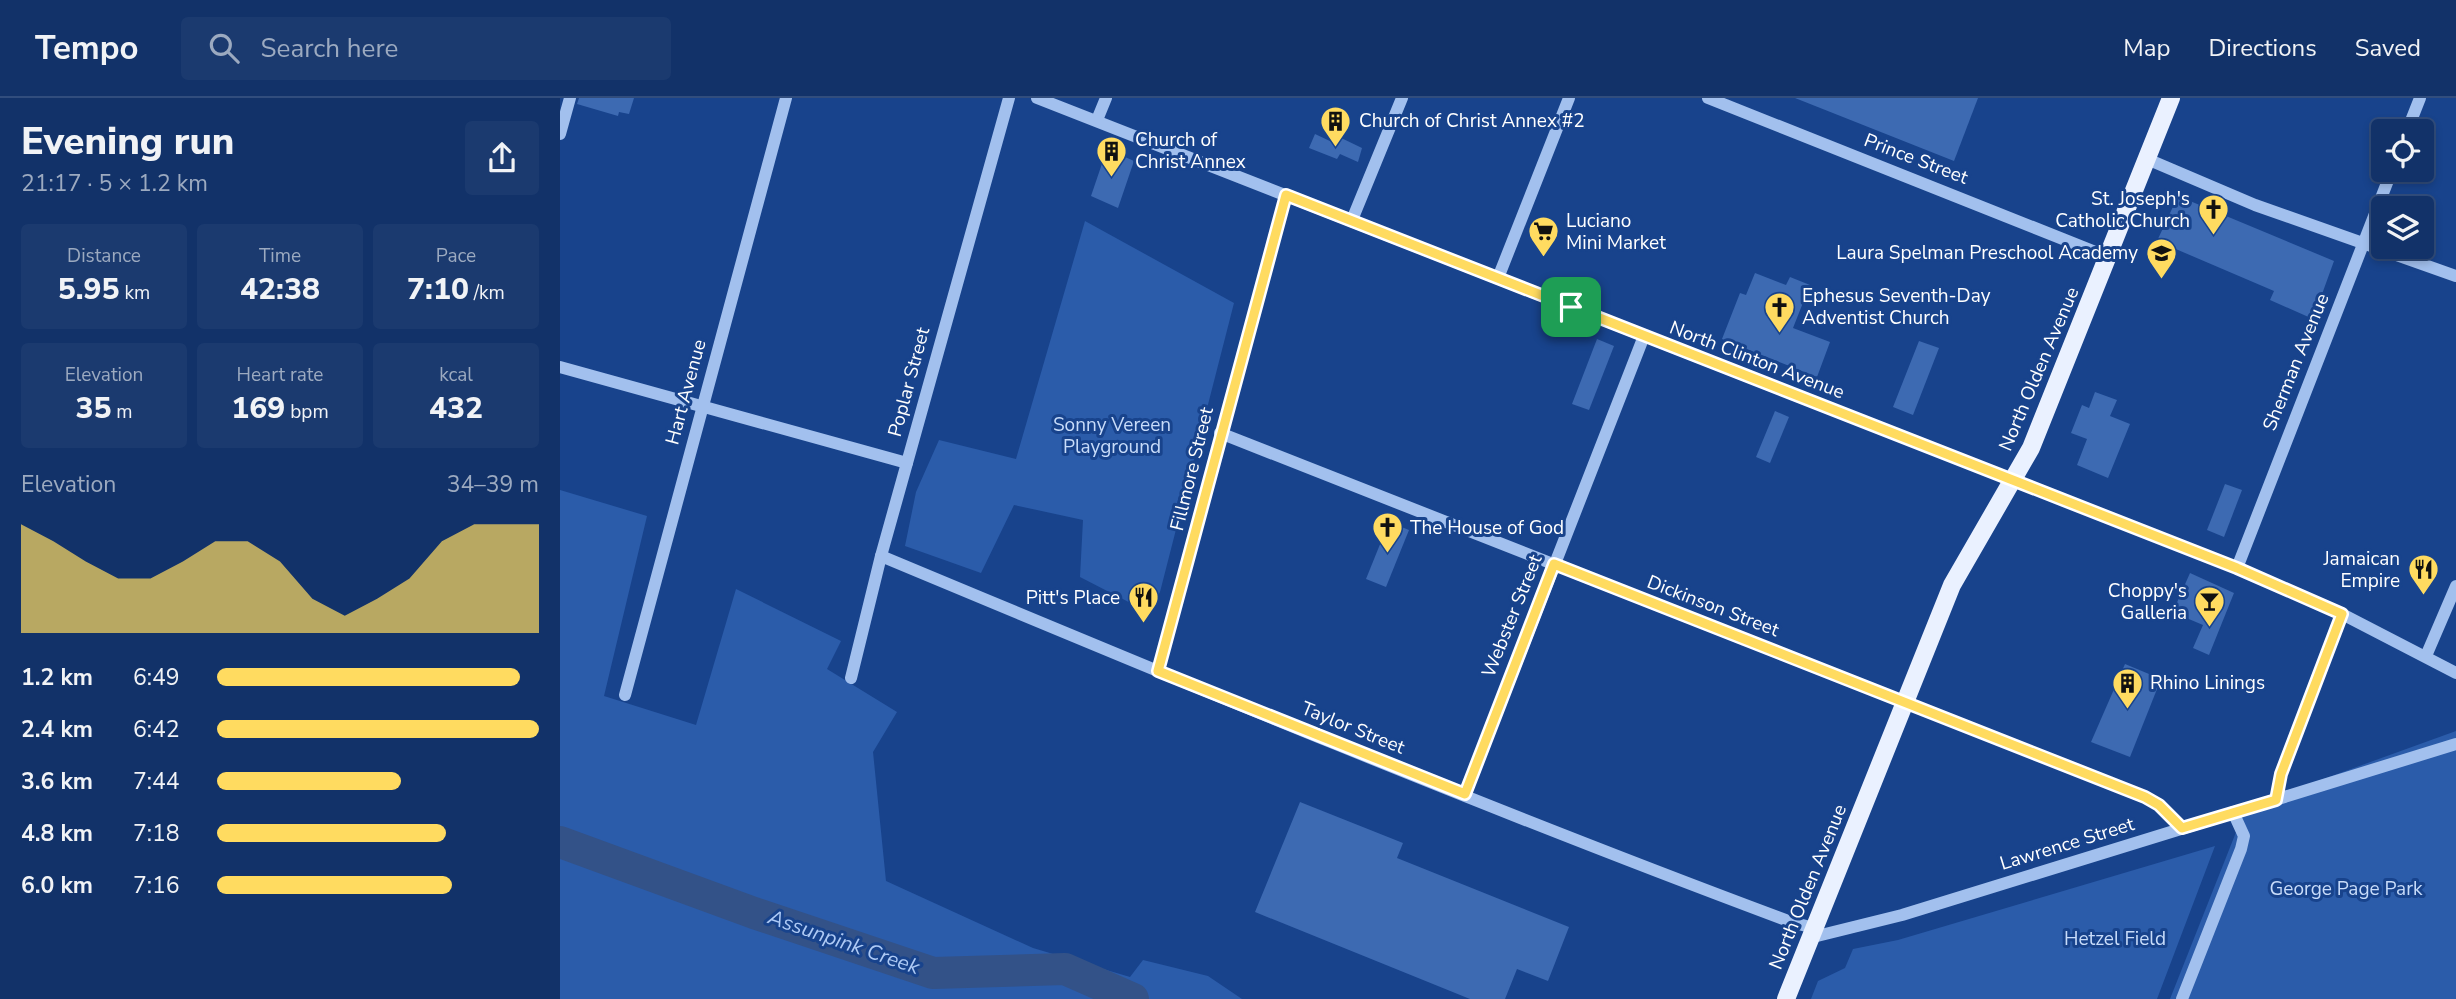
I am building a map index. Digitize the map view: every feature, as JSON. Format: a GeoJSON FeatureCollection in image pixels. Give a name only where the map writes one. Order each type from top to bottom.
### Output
{"type":"FeatureCollection","features":[{"type":"Feature","properties":{"kind":"main road","name":"North Olden Avenue"},"geometry":{"type":"LineString","coordinates":[[1786,999],[1952,585],[2031,448],[2171,98]]}},
{"type":"Feature","properties":{"kind":"street"},"geometry":{"type":"LineString","coordinates":[[560,134],[570,98]]}},
{"type":"Feature","properties":{"kind":"street","name":"Hart Avenue"},"geometry":{"type":"LineString","coordinates":[[625,695],[786,98]]}},
{"type":"Feature","properties":{"kind":"street","name":"Poplar Street"},"geometry":{"type":"LineString","coordinates":[[851,678],[881,556],[1009,98]]}},
{"type":"Feature","properties":{"kind":"street","name":"North Clinton Avenue"},"geometry":{"type":"LineString","coordinates":[[1037,98],[2011,482],[2237,568],[2342,614],[2456,673]]}},
{"type":"Feature","properties":{"kind":"street"},"geometry":{"type":"LineString","coordinates":[[1097,120],[1105,98]]}},
{"type":"Feature","properties":{"kind":"street"},"geometry":{"type":"LineString","coordinates":[[1352,220],[1402,98]]}},
{"type":"Feature","properties":{"kind":"street"},"geometry":{"type":"LineString","coordinates":[[1498,278],[1569,98]]}},
{"type":"Feature","properties":{"kind":"street","name":"Prince Street"},"geometry":{"type":"LineString","coordinates":[[1708,98],[2108,257]]}},
{"type":"Feature","properties":{"kind":"street"},"geometry":{"type":"LineString","coordinates":[[2412,119],[2420,98]]}},
{"type":"Feature","properties":{"kind":"street"},"geometry":{"type":"LineString","coordinates":[[2147,159],[2255,205],[2456,276]]}},
{"type":"Feature","properties":{"kind":"street","name":"Sherman Avenue"},"geometry":{"type":"LineString","coordinates":[[2237,568],[2387,182]]}},
{"type":"Feature","properties":{"kind":"street","name":"Fillmore Street"},"geometry":{"type":"LineString","coordinates":[[1158,671],[1286,195]]}},
{"type":"Feature","properties":{"kind":"street","name":"Webster Street"},"geometry":{"type":"LineString","coordinates":[[1465,794],[1644,336]]}},
{"type":"Feature","properties":{"kind":"street"},"geometry":{"type":"LineString","coordinates":[[560,367],[907,463]]}},
{"type":"Feature","properties":{"kind":"street","name":"Dickinson Street"},"geometry":{"type":"LineString","coordinates":[[1220,433],[2145,797],[2159,805],[2182,828]]}},
{"type":"Feature","properties":{"kind":"street","name":"Taylor Street"},"geometry":{"type":"LineString","coordinates":[[881,556],[1158,671],[1811,933]]}},
{"type":"Feature","properties":{"kind":"street"},"geometry":{"type":"LineString","coordinates":[[2426,656],[2456,586]]}},
{"type":"Feature","properties":{"kind":"street"},"geometry":{"type":"LineString","coordinates":[[2276,800],[2281,774],[2342,614]]}},
{"type":"Feature","properties":{"kind":"street","name":"Lawrence Street"},"geometry":{"type":"LineString","coordinates":[[1811,933],[1864,927],[2456,744]]}},
{"type":"Feature","properties":{"kind":"street"},"geometry":{"type":"LineString","coordinates":[[2182,999],[2241,849],[2244,836],[2233,812]]}},
{"type":"Feature","properties":{"kind":"green space","name":"Sonny Vereen Playground"},"geometry":{"type":"Polygon","coordinates":[[[1085,221],[1234,303],[1160,592],[1148,612],[1080,577],[1083,520],[1014,505],[981,573],[905,546],[916,492],[939,440],[1016,459],[1085,221]]]}},
{"type":"Feature","properties":{"kind":"green space"},"geometry":{"type":"Polygon","coordinates":[[[560,490],[647,516],[604,696],[696,725],[736,589],[841,641],[827,669],[897,712],[873,752],[886,881],[1033,948],[1130,977],[1143,960],[1208,976],[1242,999],[560,999],[560,490]]]}},
{"type":"Feature","properties":{"kind":"green space","name":"George Page Park"},"geometry":{"type":"Polygon","coordinates":[[[2456,731],[2456,999],[2170,999],[2246,807],[2456,731]]]}},
{"type":"Feature","properties":{"kind":"green space","name":"Hetzel Field"},"geometry":{"type":"Polygon","coordinates":[[[2215,846],[2157,999],[1811,999],[1818,981],[1845,968],[1853,949],[1898,940],[2215,846]]]}},
{"type":"Feature","properties":{"kind":"building"},"geometry":{"type":"Polygon","coordinates":[[[579,98],[634,98],[629,114],[619,112],[618,116],[577,104],[579,98]]]}},
{"type":"Feature","properties":{"kind":"building"},"geometry":{"type":"Polygon","coordinates":[[[1795,98],[1978,98],[1954,161],[1795,98]]]}},
{"type":"Feature","properties":{"kind":"building","name":"Church of Christ Annex #2"},"geometry":{"type":"Polygon","coordinates":[[[1315,134],[1332,142],[1335,135],[1362,148],[1358,162],[1340,154],[1337,159],[1309,148],[1315,134]]]}},
{"type":"Feature","properties":{"kind":"building","name":"Church of Christ Annex"},"geometry":{"type":"Polygon","coordinates":[[[1107,149],[1134,161],[1118,208],[1091,196],[1107,149]]]}},
{"type":"Feature","properties":{"kind":"building"},"geometry":{"type":"Polygon","coordinates":[[[2178,196],[2334,261],[2313,319],[2270,300],[2274,291],[2157,241],[2178,196]]]}},
{"type":"Feature","properties":{"kind":"building"},"geometry":{"type":"Polygon","coordinates":[[[1755,273],[1786,285],[1790,277],[1810,285],[1793,328],[1830,342],[1817,377],[1722,339],[1740,293],[1746,295],[1755,273]]]}},
{"type":"Feature","properties":{"kind":"building"},"geometry":{"type":"Polygon","coordinates":[[[1597,339],[1614,346],[1589,410],[1572,404],[1597,339]]]}},
{"type":"Feature","properties":{"kind":"building"},"geometry":{"type":"Polygon","coordinates":[[[1919,341],[1939,348],[1913,415],[1893,407],[1919,341]]]}},
{"type":"Feature","properties":{"kind":"building"},"geometry":{"type":"Polygon","coordinates":[[[2095,392],[2117,400],[2110,416],[2130,424],[2108,478],[2077,465],[2087,439],[2071,433],[2082,405],[2089,408],[2095,392]]]}},
{"type":"Feature","properties":{"kind":"building"},"geometry":{"type":"Polygon","coordinates":[[[1775,411],[1789,417],[1770,463],[1756,457],[1775,411]]]}},
{"type":"Feature","properties":{"kind":"building"},"geometry":{"type":"Polygon","coordinates":[[[2225,484],[2242,490],[2224,537],[2207,530],[2225,484]]]}},
{"type":"Feature","properties":{"kind":"building","name":"The House of God"},"geometry":{"type":"Polygon","coordinates":[[[1389,522],[1409,530],[1386,587],[1366,579],[1389,522]]]}},
{"type":"Feature","properties":{"kind":"building"},"geometry":{"type":"Polygon","coordinates":[[[2190,573],[2234,593],[2209,655],[2193,648],[2203,625],[2184,617],[2186,612],[2175,607],[2190,573]]]}},
{"type":"Feature","properties":{"kind":"building","name":"Rhino Linings"},"geometry":{"type":"Polygon","coordinates":[[[2125,664],[2161,679],[2130,757],[2091,742],[2125,664]]]}},
{"type":"Feature","properties":{"kind":"building"},"geometry":{"type":"Polygon","coordinates":[[[1300,802],[1403,843],[1397,858],[1569,927],[1548,981],[1517,969],[1505,999],[1470,999],[1255,912],[1300,802]]]}},
{"type":"Feature","properties":{"kind":"waterway","name":"Assunpink Creek"},"geometry":{"type":"LineString","coordinates":[[560,842],[754,913],[933,973],[1065,969],[1133,999]]}},
{"type":"Feature","properties":{"kind":"place","name":"Church of Christ Annex #2"},"geometry":{"type":"Point","coordinates":[1336,148]}},
{"type":"Feature","properties":{"kind":"place","name":"Church of Christ Annex"},"geometry":{"type":"Point","coordinates":[1112,178]}},
{"type":"Feature","properties":{"kind":"place","name":"St. Joseph's Catholic Church"},"geometry":{"type":"Point","coordinates":[2213,237]}},
{"type":"Feature","properties":{"kind":"place","name":"Luciano Mini Market"},"geometry":{"type":"Point","coordinates":[1543,259]}},
{"type":"Feature","properties":{"kind":"place","name":"Laura Spelman Preschool Academy"},"geometry":{"type":"Point","coordinates":[2161,280]}},
{"type":"Feature","properties":{"kind":"place","name":"Ephesus Seventh-Day Adventist Church"},"geometry":{"type":"Point","coordinates":[1779,334]}},
{"type":"Feature","properties":{"kind":"place","name":"The House of God"},"geometry":{"type":"Point","coordinates":[1387,555]}},
{"type":"Feature","properties":{"kind":"place","name":"Jamaican Empire"},"geometry":{"type":"Point","coordinates":[2423,597]}},
{"type":"Feature","properties":{"kind":"place","name":"Pitt's Place"},"geometry":{"type":"Point","coordinates":[1143,625]}},
{"type":"Feature","properties":{"kind":"place","name":"Choppy's Galleria"},"geometry":{"type":"Point","coordinates":[2210,629]}},
{"type":"Feature","properties":{"kind":"place","name":"Rhino Linings"},"geometry":{"type":"Point","coordinates":[2127,710]}},
{"type":"Feature","properties":{"kind":"route"},"geometry":{"type":"LineString","coordinates":[[1286,195],[1571,307],[2011,482],[2237,568],[2342,614],[2281,774],[2276,800],[2182,828],[2159,805],[2145,797],[1554,564],[1465,794],[1158,671],[1286,195]]}}]}
